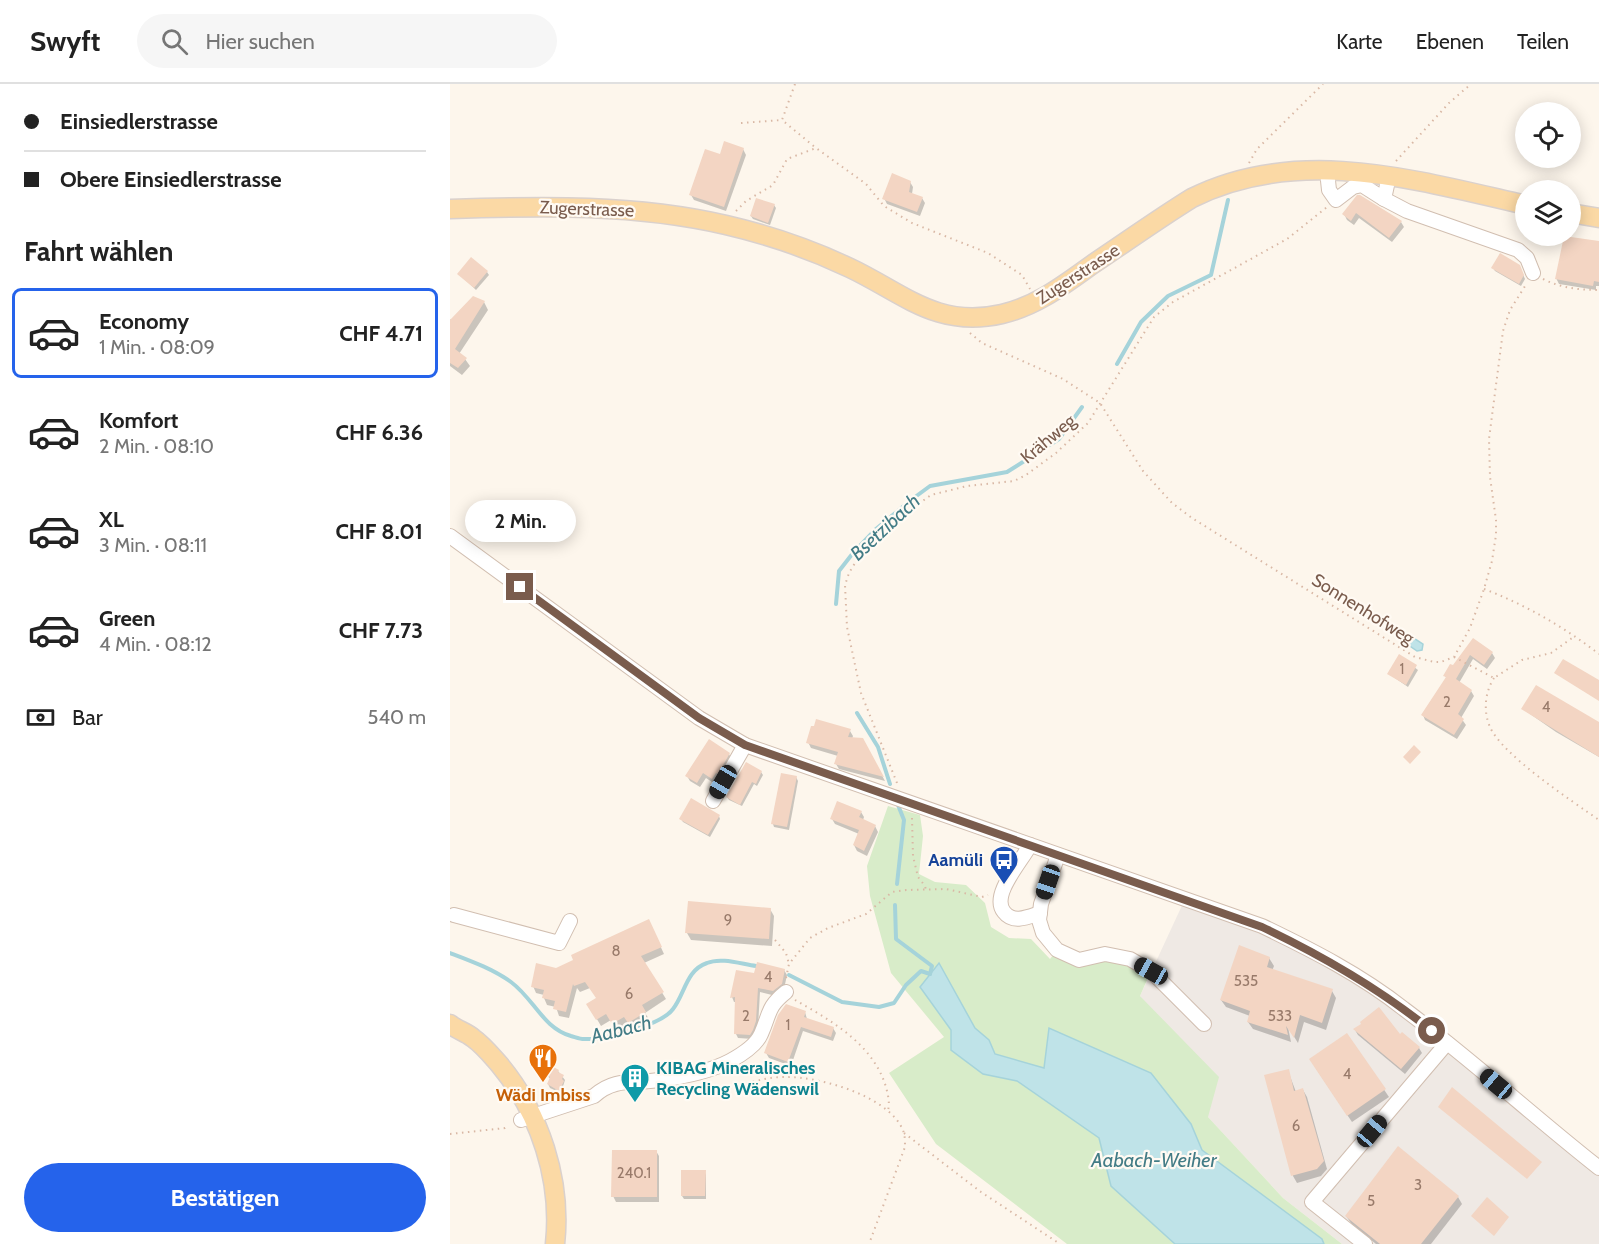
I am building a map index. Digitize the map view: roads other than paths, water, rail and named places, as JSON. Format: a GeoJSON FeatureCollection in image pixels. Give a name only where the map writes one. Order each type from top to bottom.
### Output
{"type":"FeatureCollection","features":[{"type":"Feature","properties":{"kind":"main road","name":"Zugerstrasse"},"geometry":{"type":"LineString","coordinates":[[450,209],[596,208],[667,214],[723,224],[791,243],[854,270],[924,308],[942,313],[981,317],[1001,314],[1038,302],[1192,198],[1212,188],[1247,177],[1285,171],[1327,171],[1389,176],[1515,202]]}},
{"type":"Feature","properties":{"kind":"main road"},"geometry":{"type":"LineString","coordinates":[[1581,215],[1599,218]]}},
{"type":"Feature","properties":{"kind":"main road"},"geometry":{"type":"LineString","coordinates":[[453,1027],[473,1037],[492,1057],[522,1096],[544,1201],[543,1244]]}},
{"type":"Feature","properties":{"kind":"main road"},"geometry":{"type":"LineString","coordinates":[[526,1118],[548,1156],[556,1200],[555,1244]]}},
{"type":"Feature","properties":{"kind":"street"},"geometry":{"type":"LineString","coordinates":[[1327,171],[1329,190],[1336,200],[1353,187],[1362,184],[1407,211],[1518,250],[1527,258],[1533,273]]}},
{"type":"Feature","properties":{"kind":"street"},"geometry":{"type":"LineString","coordinates":[[1384,199],[1389,176]]}},
{"type":"Feature","properties":{"kind":"street"},"geometry":{"type":"LineString","coordinates":[[450,536],[699,718],[745,745],[1262,927],[1311,950],[1359,978],[1403,1008],[1599,1168]]}},
{"type":"Feature","properties":{"kind":"street"},"geometry":{"type":"LineString","coordinates":[[713,801],[745,745]]}},
{"type":"Feature","properties":{"kind":"street"},"geometry":{"type":"LineString","coordinates":[[1030,845],[1000,896],[1005,914],[1012,918],[1040,913]]}},
{"type":"Feature","properties":{"kind":"street"},"geometry":{"type":"LineString","coordinates":[[1058,855],[1040,913],[1043,933],[1057,950],[1079,960],[1105,954],[1130,959],[1151,971],[1204,1024]]}},
{"type":"Feature","properties":{"kind":"street"},"geometry":{"type":"LineString","coordinates":[[454,915],[559,943],[570,921]]}},
{"type":"Feature","properties":{"kind":"street"},"geometry":{"type":"LineString","coordinates":[[526,1118],[594,1096],[603,1088],[615,1083],[658,1081],[705,1071],[729,1061],[748,1049],[761,1036],[774,1001],[790,995]]}},
{"type":"Feature","properties":{"kind":"street"},"geometry":{"type":"LineString","coordinates":[[1365,1244],[1312,1202],[1447,1043]]}},
{"type":"Feature","properties":{"kind":"water"},"geometry":{"type":"Polygon","coordinates":[[[1412,637],[1423,644],[1422,650],[1417,651],[1407,644],[1407,639],[1412,637]]]}},
{"type":"Feature","properties":{"kind":"water","name":"Aabach-Weiher"},"geometry":{"type":"Polygon","coordinates":[[[939,963],[975,1028],[989,1040],[995,1054],[1044,1068],[1049,1028],[1151,1073],[1191,1124],[1202,1150],[1322,1239],[1324,1244],[1175,1244],[1111,1186],[1099,1138],[1017,1081],[983,1074],[951,1050],[951,1030],[920,987],[939,963]]]}},
{"type":"Feature","properties":{"kind":"waterway"},"geometry":{"type":"LineString","coordinates":[[1117,364],[1141,322],[1168,296],[1211,275],[1228,200]]}},
{"type":"Feature","properties":{"kind":"waterway","name":"Bsetzibach"},"geometry":{"type":"LineString","coordinates":[[836,604],[839,571],[876,529],[911,500],[930,486],[1007,472],[1059,439],[1082,407]]}},
{"type":"Feature","properties":{"kind":"waterway","name":"Bsetzibach"},"geometry":{"type":"LineString","coordinates":[[857,713],[878,747],[890,784]]}},
{"type":"Feature","properties":{"kind":"waterway","name":"Bsetzibach"},"geometry":{"type":"LineString","coordinates":[[897,884],[904,820],[898,805]]}},
{"type":"Feature","properties":{"kind":"waterway","name":"Bsetzibach"},"geometry":{"type":"LineString","coordinates":[[895,905],[896,939],[932,966],[930,974]]}},
{"type":"Feature","properties":{"kind":"waterway","name":"Aabach"},"geometry":{"type":"LineString","coordinates":[[450,953],[504,977],[519,989],[553,1027],[571,1036],[584,1039],[605,1037],[632,1030],[667,1015],[677,1003],[690,977],[700,966],[707,963],[725,961],[756,966]]}},
{"type":"Feature","properties":{"kind":"waterway","name":"Aabach"},"geometry":{"type":"LineString","coordinates":[[789,975],[842,1002],[879,1007],[894,1003],[906,985],[921,971],[930,974]]}},
{"type":"Feature","properties":{"kind":"place","name":"Aamüli"},"geometry":{"type":"Point","coordinates":[1004,886]}},
{"type":"Feature","properties":{"kind":"place","name":"Wädi Imbiss"},"geometry":{"type":"Point","coordinates":[543,1084]}},
{"type":"Feature","properties":{"kind":"place","name":"KIBAG Mineralisches Recycling Wädenswil"},"geometry":{"type":"Point","coordinates":[635,1104]}}]}
